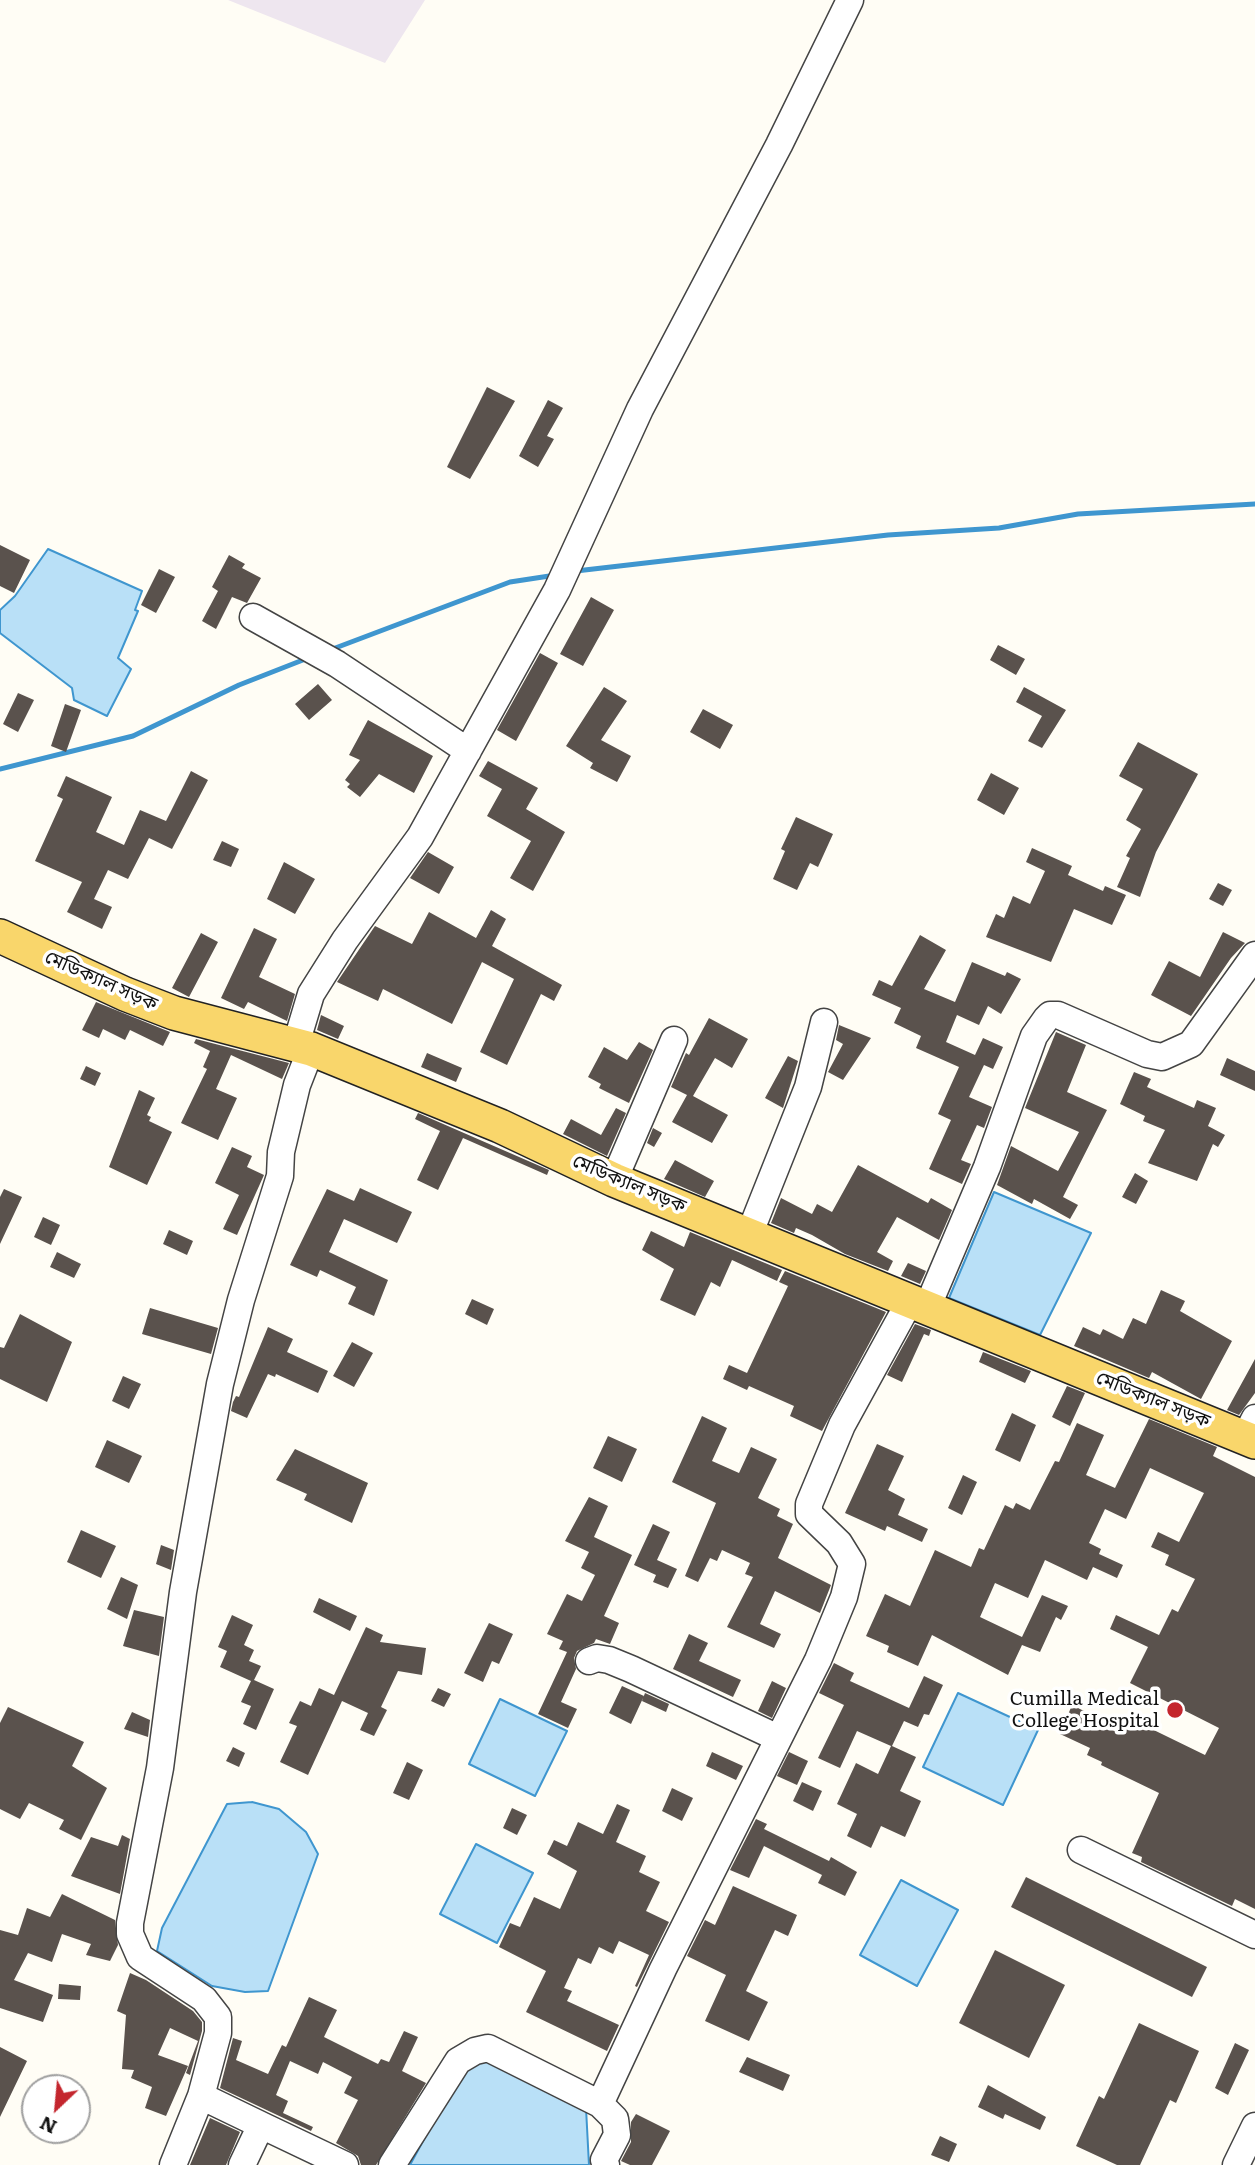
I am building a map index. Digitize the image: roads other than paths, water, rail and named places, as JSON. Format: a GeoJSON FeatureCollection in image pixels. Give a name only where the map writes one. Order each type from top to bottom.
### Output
{"type":"FeatureCollection","features":[{"type":"Feature","properties":{"kind":"main road","name":"মেডিক্যাল সড়ক"},"geometry":{"type":"LineString","coordinates":[[0,936],[125,994],[174,1013],[303,1046],[500,1126],[614,1180],[749,1235],[919,1304],[1252,1432]]}},
{"type":"Feature","properties":{"kind":"street"},"geometry":{"type":"LineString","coordinates":[[173,2165],[201,2096],[216,2042],[218,2017],[204,1999],[140,1957],[130,1934],[172,1686],[183,1592],[220,1384],[241,1300],[280,1176],[281,1152],[296,1085],[311,994],[345,940],[420,837],[557,590],[640,409],[779,145],[849,0]]}},
{"type":"Feature","properties":{"kind":"street"},"geometry":{"type":"LineString","coordinates":[[253,618],[337,664],[468,751]]}},
{"type":"Feature","properties":{"kind":"street"},"geometry":{"type":"LineString","coordinates":[[600,2104],[663,1969],[823,1648],[844,1597],[852,1564],[839,1543],[809,1514],[812,1490],[842,1425],[919,1304],[987,1167],[1034,1036],[1050,1015],[1058,1015],[1147,1054],[1162,1057],[1191,1044],[1255,955]]}},
{"type":"Feature","properties":{"kind":"street"},"geometry":{"type":"LineString","coordinates":[[749,1235],[808,1087],[824,1022]]}},
{"type":"Feature","properties":{"kind":"street"},"geometry":{"type":"LineString","coordinates":[[614,1180],[674,1040]]}},
{"type":"Feature","properties":{"kind":"street"},"geometry":{"type":"LineString","coordinates":[[589,1661],[597,1658],[631,1668],[778,1738]]}},
{"type":"Feature","properties":{"kind":"street"},"geometry":{"type":"LineString","coordinates":[[1081,1850],[1255,1935]]}},
{"type":"Feature","properties":{"kind":"street"},"geometry":{"type":"LineString","coordinates":[[392,2165],[458,2061],[475,2051],[488,2048],[600,2104],[615,2119],[617,2135],[604,2160],[606,2165]]}},
{"type":"Feature","properties":{"kind":"street"},"geometry":{"type":"LineString","coordinates":[[201,2096],[345,2165]]}},
{"type":"Feature","properties":{"kind":"street"},"geometry":{"type":"LineString","coordinates":[[242,2165],[261,2125]]}},
{"type":"Feature","properties":{"kind":"street"},"geometry":{"type":"LineString","coordinates":[[1236,2165],[1255,2126]]}},
{"type":"Feature","properties":{"kind":"water"},"geometry":{"type":"Polygon","coordinates":[[[48,549],[142,591],[135,610],[138,611],[118,658],[131,669],[107,716],[74,700],[72,688],[0,633],[0,610],[15,596],[48,549]]]}},
{"type":"Feature","properties":{"kind":"water"},"geometry":{"type":"Polygon","coordinates":[[[994,1192],[1091,1233],[1040,1335],[949,1298],[994,1192]]]}},
{"type":"Feature","properties":{"kind":"water"},"geometry":{"type":"Polygon","coordinates":[[[958,1693],[1038,1730],[1003,1805],[923,1767],[958,1693]]]}},
{"type":"Feature","properties":{"kind":"water"},"geometry":{"type":"Polygon","coordinates":[[[500,1699],[567,1731],[535,1796],[469,1764],[500,1699]]]}},
{"type":"Feature","properties":{"kind":"water"},"geometry":{"type":"Polygon","coordinates":[[[252,1802],[279,1809],[306,1832],[318,1854],[268,1991],[245,1992],[212,1986],[157,1951],[162,1928],[227,1804],[252,1802]]]}},
{"type":"Feature","properties":{"kind":"water"},"geometry":{"type":"Polygon","coordinates":[[[476,1844],[533,1873],[497,1943],[440,1914],[476,1844]]]}},
{"type":"Feature","properties":{"kind":"water"},"geometry":{"type":"Polygon","coordinates":[[[901,1880],[958,1910],[917,1986],[860,1955],[901,1880]]]}},
{"type":"Feature","properties":{"kind":"water"},"geometry":{"type":"Polygon","coordinates":[[[477,2042],[585,2089],[589,2165],[410,2165],[477,2042]]]}},
{"type":"Feature","properties":{"kind":"waterway"},"geometry":{"type":"LineString","coordinates":[[576,571],[888,535],[999,528],[1078,514],[1255,504]]}},
{"type":"Feature","properties":{"kind":"waterway"},"geometry":{"type":"LineString","coordinates":[[330,650],[510,582],[556,575]]}},
{"type":"Feature","properties":{"kind":"waterway"},"geometry":{"type":"LineString","coordinates":[[0,769],[133,736],[239,685],[308,658]]}},
{"type":"Feature","properties":{"kind":"place","name":"Cumilla Medical College Hospital"},"geometry":{"type":"Point","coordinates":[1175,1710]}}]}
